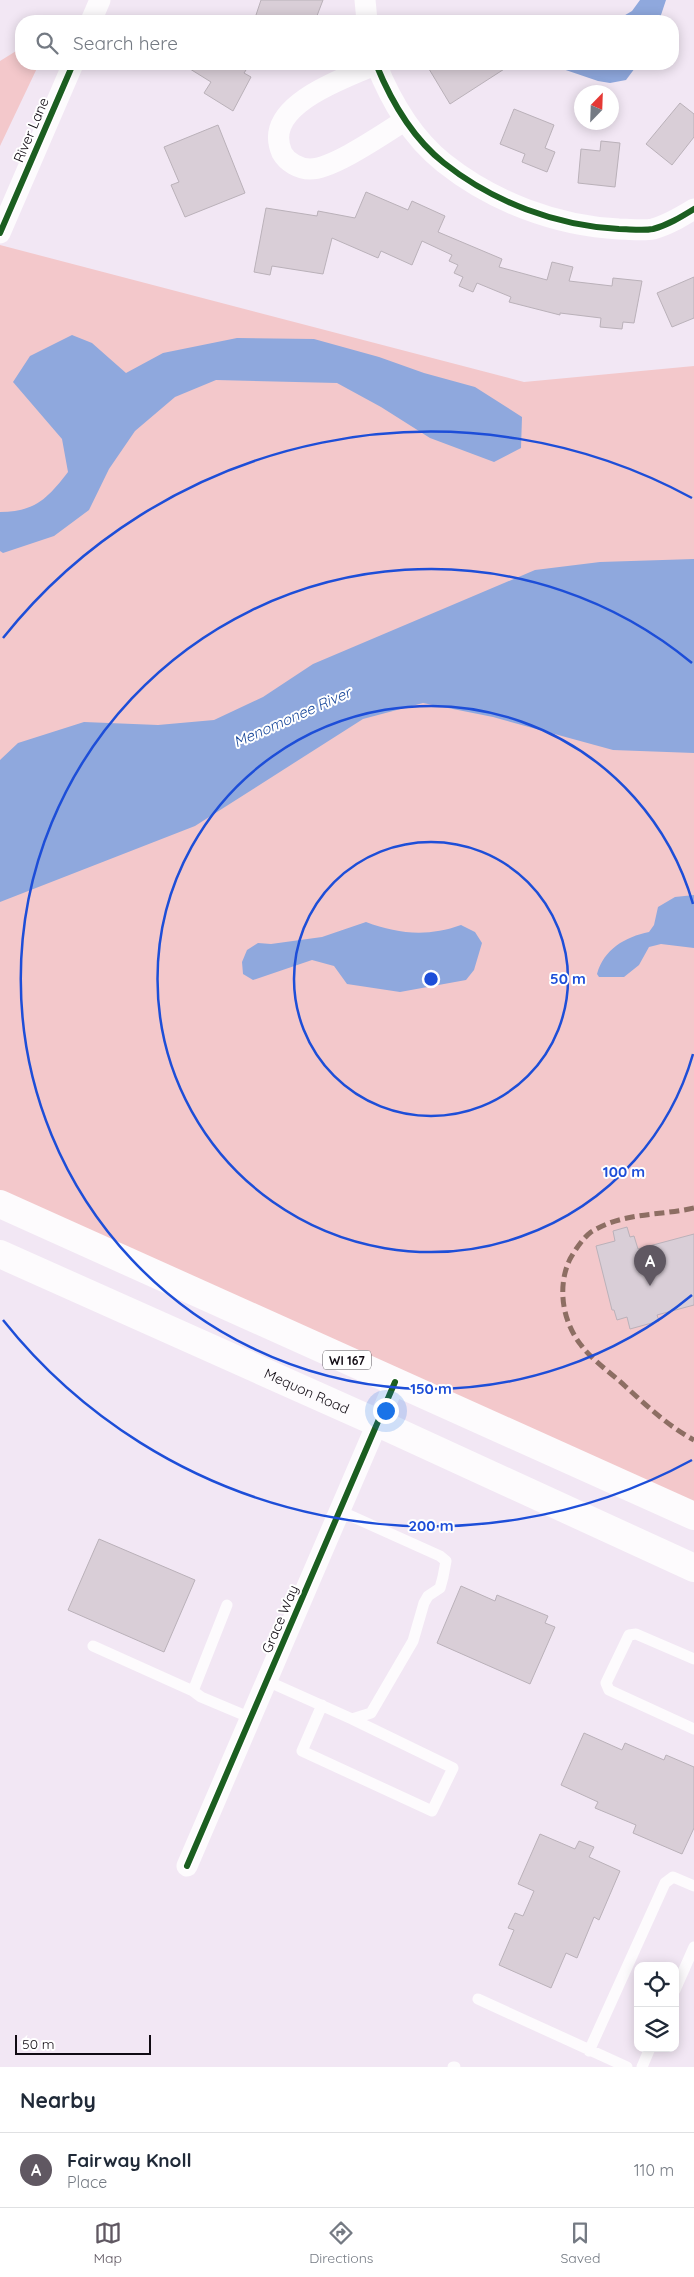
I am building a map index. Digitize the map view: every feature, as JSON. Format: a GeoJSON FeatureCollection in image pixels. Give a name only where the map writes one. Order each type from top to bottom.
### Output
{"type":"FeatureCollection","features":[{"type":"Feature","properties":{"kind":"main road","name":"WI 167"},"geometry":{"type":"LineString","coordinates":[[0,1204],[694,1516]]}},
{"type":"Feature","properties":{"kind":"main road","name":"Mequon Road"},"geometry":{"type":"LineString","coordinates":[[0,1254],[378,1423],[694,1568]]}},
{"type":"Feature","properties":{"kind":"street"},"geometry":{"type":"LineString","coordinates":[[94,15],[100,0]]}},
{"type":"Feature","properties":{"kind":"street"},"geometry":{"type":"LineString","coordinates":[[365,0],[366,15]]}},
{"type":"Feature","properties":{"kind":"street","name":"River Lane"},"geometry":{"type":"LineString","coordinates":[[0,233],[70,70]]}},
{"type":"Feature","properties":{"kind":"street"},"geometry":{"type":"LineString","coordinates":[[363,70],[307,97],[290,110],[279,128],[277,142],[285,159],[296,166],[310,169],[329,165],[404,122]]}},
{"type":"Feature","properties":{"kind":"street"},"geometry":{"type":"LineString","coordinates":[[379,70],[389,95],[404,122],[442,162],[475,185],[526,209],[560,222],[596,228],[652,229],[677,220],[694,209]]}},
{"type":"Feature","properties":{"kind":"street","name":"Grace Way"},"geometry":{"type":"LineString","coordinates":[[187,1866],[395,1382]]}},
{"type":"Feature","properties":{"kind":"lane"},"geometry":{"type":"LineString","coordinates":[[340,1511],[440,1556],[446,1561],[446,1568],[440,1588],[428,1596],[424,1603],[413,1640],[371,1713],[352,1719]]}},
{"type":"Feature","properties":{"kind":"lane"},"geometry":{"type":"LineString","coordinates":[[193,1691],[227,1605]]}},
{"type":"Feature","properties":{"kind":"lane"},"geometry":{"type":"LineString","coordinates":[[694,1659],[636,1634],[630,1635],[606,1683],[608,1690],[694,1730]]}},
{"type":"Feature","properties":{"kind":"lane"},"geometry":{"type":"LineString","coordinates":[[93,1646],[193,1691],[200,1697],[251,1718]]}},
{"type":"Feature","properties":{"kind":"lane"},"geometry":{"type":"LineString","coordinates":[[267,1681],[322,1705],[352,1719],[452,1768],[432,1812],[302,1751],[322,1705]]}},
{"type":"Feature","properties":{"kind":"lane"},"geometry":{"type":"LineString","coordinates":[[589,2051],[665,1883],[673,1877],[694,1886]]}},
{"type":"Feature","properties":{"kind":"lane"},"geometry":{"type":"LineString","coordinates":[[679,1981],[694,1947]]}},
{"type":"Feature","properties":{"kind":"lane"},"geometry":{"type":"LineString","coordinates":[[478,1999],[626,2067]]}},
{"type":"Feature","properties":{"kind":"lane"},"geometry":{"type":"LineString","coordinates":[[642,2067],[648,2052]]}},
{"type":"Feature","properties":{"kind":"shaded area"},"geometry":{"type":"Polygon","coordinates":[[[15,52],[15,70],[36,70],[0,146],[0,61],[15,52]]]}},
{"type":"Feature","properties":{"kind":"shaded area"},"geometry":{"type":"Polygon","coordinates":[[[0,245],[524,382],[694,366],[694,1502],[0,1204],[0,245]]]}},
{"type":"Feature","properties":{"kind":"water"},"geometry":{"type":"Polygon","coordinates":[[[640,0],[666,0],[661,15],[625,15],[632,11],[640,0]]]}},
{"type":"Feature","properties":{"kind":"water"},"geometry":{"type":"Polygon","coordinates":[[[566,70],[634,70],[626,80],[610,83],[566,70]]]}},
{"type":"Feature","properties":{"kind":"water"},"geometry":{"type":"Polygon","coordinates":[[[72,335],[92,343],[126,373],[163,353],[237,338],[314,339],[475,387],[522,417],[521,448],[494,462],[430,438],[381,407],[337,383],[216,380],[175,397],[135,431],[109,469],[89,510],[54,536],[3,553],[0,551],[0,512],[23,509],[40,502],[68,472],[62,439],[13,382],[30,356],[72,335]]]}},
{"type":"Feature","properties":{"kind":"water","name":"Menomonee River"},"geometry":{"type":"Polygon","coordinates":[[[694,559],[694,753],[613,750],[493,717],[423,703],[363,719],[195,826],[0,902],[0,760],[18,743],[84,722],[158,725],[214,720],[263,697],[313,664],[535,570],[600,562],[694,559]]]}},
{"type":"Feature","properties":{"kind":"water"},"geometry":{"type":"Polygon","coordinates":[[[694,895],[694,948],[661,944],[649,947],[639,965],[624,977],[599,977],[597,974],[600,965],[610,951],[632,937],[649,932],[654,925],[658,907],[675,897],[694,895]]]}},
{"type":"Feature","properties":{"kind":"water"},"geometry":{"type":"Polygon","coordinates":[[[366,922],[390,929],[413,932],[437,931],[461,925],[475,932],[482,943],[474,970],[466,980],[400,992],[347,984],[334,966],[312,960],[253,980],[243,974],[242,962],[247,950],[258,943],[271,944],[322,937],[366,922]]]}},
{"type":"Feature","properties":{"kind":"building"},"geometry":{"type":"Polygon","coordinates":[[[261,0],[323,0],[317,15],[256,15],[261,0]]]}},
{"type":"Feature","properties":{"kind":"building"},"geometry":{"type":"Polygon","coordinates":[[[192,70],[246,70],[244,73],[251,77],[233,111],[204,93],[211,82],[192,70]]]}},
{"type":"Feature","properties":{"kind":"building"},"geometry":{"type":"Polygon","coordinates":[[[430,70],[503,70],[450,104],[430,70]]]}},
{"type":"Feature","properties":{"kind":"building"},"geometry":{"type":"Polygon","coordinates":[[[680,103],[694,114],[694,137],[672,165],[646,144],[680,103]]]}},
{"type":"Feature","properties":{"kind":"building"},"geometry":{"type":"Polygon","coordinates":[[[514,109],[554,125],[545,148],[555,152],[547,172],[522,162],[525,154],[500,144],[514,109]]]}},
{"type":"Feature","properties":{"kind":"building"},"geometry":{"type":"Polygon","coordinates":[[[218,125],[245,193],[185,217],[171,185],[179,182],[164,147],[218,125]]]}},
{"type":"Feature","properties":{"kind":"building"},"geometry":{"type":"Polygon","coordinates":[[[601,141],[620,143],[615,187],[578,183],[581,149],[600,151],[601,141]]]}},
{"type":"Feature","properties":{"kind":"building"},"geometry":{"type":"Polygon","coordinates":[[[366,192],[408,210],[412,201],[445,216],[438,232],[502,259],[499,267],[547,280],[552,262],[573,267],[569,281],[612,286],[613,278],[642,281],[634,323],[623,322],[622,329],[600,327],[601,318],[560,313],[560,315],[509,302],[511,297],[477,283],[473,292],[459,286],[463,277],[454,273],[458,265],[449,261],[452,255],[422,241],[412,265],[381,251],[378,258],[332,238],[323,274],[272,266],[270,275],[254,272],[266,208],[317,216],[318,211],[355,218],[366,192]]]}},
{"type":"Feature","properties":{"kind":"building"},"geometry":{"type":"Polygon","coordinates":[[[694,277],[694,318],[672,327],[657,293],[694,277]]]}},
{"type":"Feature","properties":{"kind":"building"},"geometry":{"type":"Polygon","coordinates":[[[627,1227],[630,1237],[634,1236],[638,1249],[694,1234],[694,1305],[657,1315],[659,1321],[630,1329],[627,1317],[617,1320],[614,1310],[612,1310],[596,1246],[615,1241],[613,1231],[627,1227]]]}},
{"type":"Feature","properties":{"kind":"building"},"geometry":{"type":"Polygon","coordinates":[[[99,1539],[195,1580],[164,1652],[68,1610],[99,1539]]]}},
{"type":"Feature","properties":{"kind":"building"},"geometry":{"type":"Polygon","coordinates":[[[461,1586],[495,1601],[497,1595],[548,1616],[545,1623],[555,1627],[530,1684],[437,1643],[461,1586]]]}},
{"type":"Feature","properties":{"kind":"building"},"geometry":{"type":"Polygon","coordinates":[[[584,1733],[622,1750],[625,1743],[664,1760],[666,1755],[694,1767],[694,1828],[682,1854],[633,1833],[636,1825],[595,1808],[598,1802],[561,1785],[584,1733]]]}},
{"type":"Feature","properties":{"kind":"building"},"geometry":{"type":"Polygon","coordinates":[[[540,1834],[575,1849],[579,1841],[594,1847],[589,1857],[620,1871],[599,1920],[594,1917],[577,1958],[566,1953],[551,1988],[499,1965],[514,1930],[508,1928],[515,1913],[523,1916],[534,1891],[518,1884],[540,1834]]]}},
{"type":"Feature","properties":{"kind":"marked path"},"geometry":{"type":"LineString","coordinates":[[694,1208],[628,1218],[591,1232],[579,1244],[570,1259],[566,1269],[563,1292],[569,1325],[585,1351],[658,1415],[694,1440]]}},
{"type":"Feature","properties":{"kind":"cycle path"},"geometry":{"type":"LineString","coordinates":[[0,233],[70,70]]}},
{"type":"Feature","properties":{"kind":"cycle path"},"geometry":{"type":"LineString","coordinates":[[379,70],[403,118],[432,153],[463,177],[527,210],[572,223],[596,227],[640,230],[653,229],[669,223],[694,209]]}},
{"type":"Feature","properties":{"kind":"cycle path"},"geometry":{"type":"LineString","coordinates":[[187,1866],[395,1382]]}},
{"type":"Feature","properties":{"kind":"place","name":"Fairway Knoll"},"geometry":{"type":"Point","coordinates":[650,1286]}}]}
